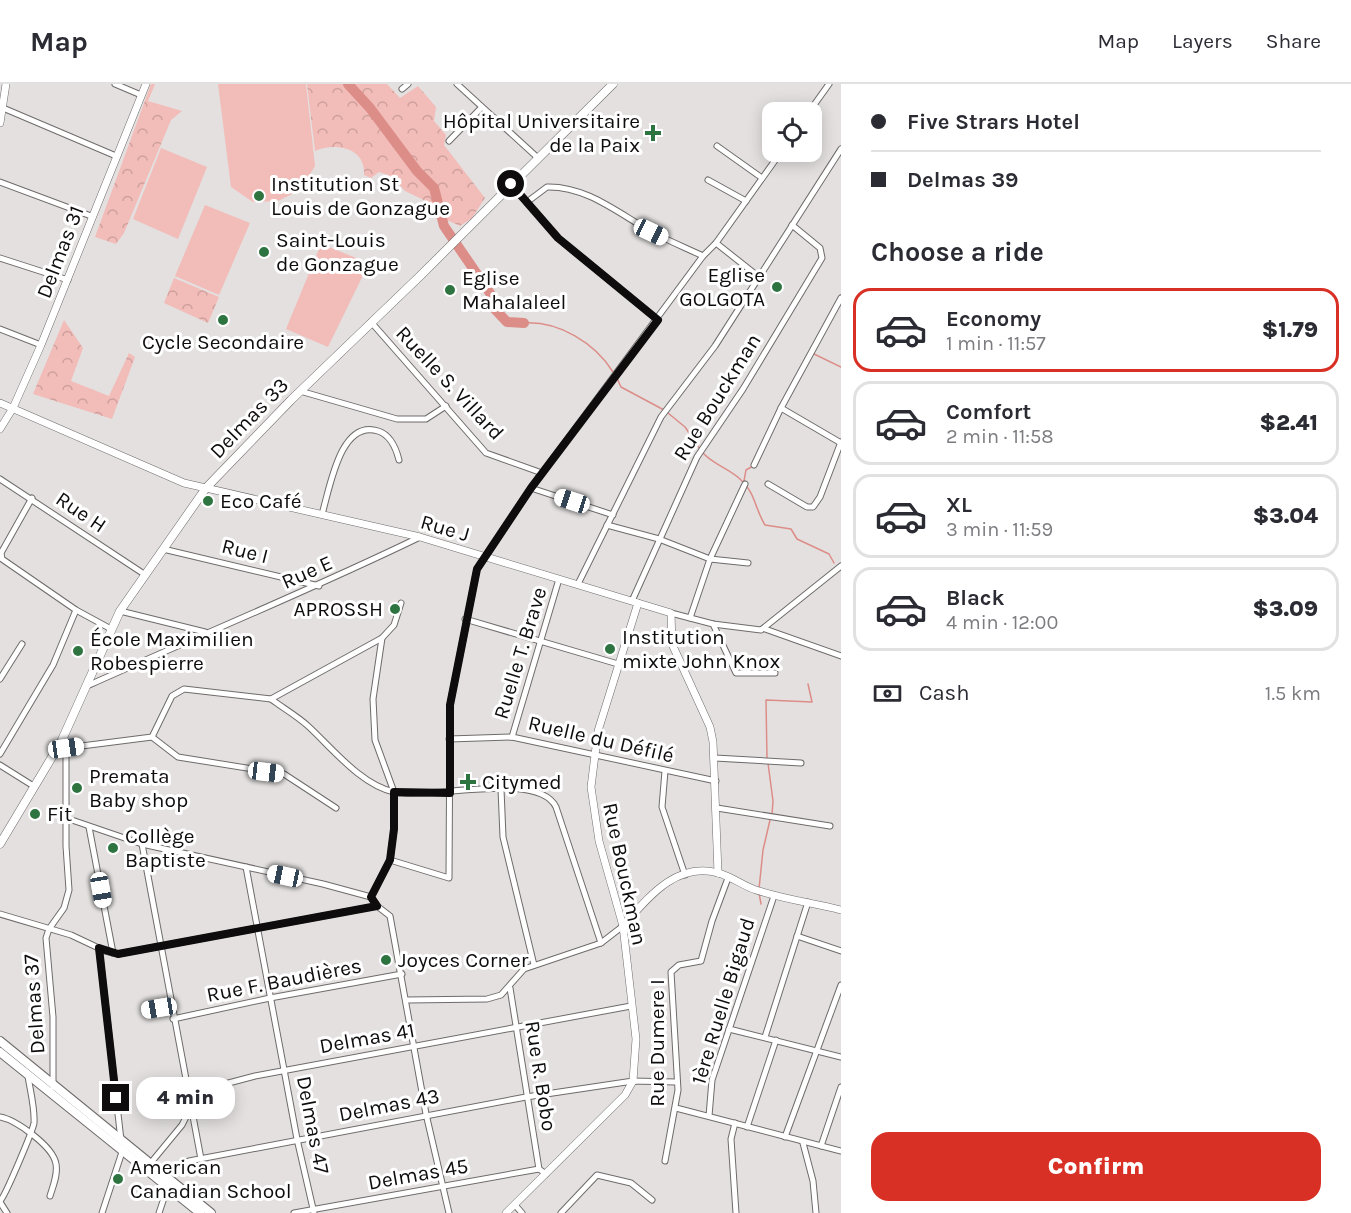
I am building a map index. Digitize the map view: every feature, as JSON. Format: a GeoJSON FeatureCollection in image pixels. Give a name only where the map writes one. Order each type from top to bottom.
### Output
{"type":"FeatureCollection","features":[{"type":"Feature","properties":{"kind":"main road","name":"Delmas 33"},"geometry":{"type":"LineString","coordinates":[[0,844],[34,787],[63,745],[120,611],[206,488],[300,390],[460,236],[609,85]]}},
{"type":"Feature","properties":{"kind":"main road"},"geometry":{"type":"LineString","coordinates":[[0,1041],[123,1150],[211,1213]]}},
{"type":"Feature","properties":{"kind":"main road"},"geometry":{"type":"LineString","coordinates":[[0,1052],[121,1140],[148,1166]]}},
{"type":"Feature","properties":{"kind":"main road"},"geometry":{"type":"LineString","coordinates":[[159,1174],[168,1186],[200,1213]]}},
{"type":"Feature","properties":{"kind":"street"},"geometry":{"type":"LineString","coordinates":[[0,123],[6,84]]}},
{"type":"Feature","properties":{"kind":"street"},"geometry":{"type":"LineString","coordinates":[[115,84],[141,95]]}},
{"type":"Feature","properties":{"kind":"street","name":"Delmas 31"},"geometry":{"type":"LineString","coordinates":[[0,429],[13,408],[61,305],[91,216],[146,84]]}},
{"type":"Feature","properties":{"kind":"street"},"geometry":{"type":"LineString","coordinates":[[402,89],[408,84]]}},
{"type":"Feature","properties":{"kind":"street"},"geometry":{"type":"LineString","coordinates":[[457,84],[538,158]]}},
{"type":"Feature","properties":{"kind":"street"},"geometry":{"type":"LineString","coordinates":[[816,102],[829,84]]}},
{"type":"Feature","properties":{"kind":"street"},"geometry":{"type":"LineString","coordinates":[[3,108],[116,156]]}},
{"type":"Feature","properties":{"kind":"street"},"geometry":{"type":"LineString","coordinates":[[449,141],[481,108]]}},
{"type":"Feature","properties":{"kind":"street"},"geometry":{"type":"LineString","coordinates":[[717,146],[762,177]]}},
{"type":"Feature","properties":{"kind":"street"},"geometry":{"type":"LineString","coordinates":[[578,584],[661,417],[715,346],[841,149]]}},
{"type":"Feature","properties":{"kind":"street"},"geometry":{"type":"LineString","coordinates":[[390,860],[448,878],[450,705],[464,641],[465,619],[477,569],[484,556],[542,473],[658,320],[703,256],[716,243],[773,162]]}},
{"type":"Feature","properties":{"kind":"street"},"geometry":{"type":"LineString","coordinates":[[708,180],[746,201]]}},
{"type":"Feature","properties":{"kind":"street"},"geometry":{"type":"LineString","coordinates":[[0,182],[91,216]]}},
{"type":"Feature","properties":{"kind":"street"},"geometry":{"type":"LineString","coordinates":[[511,184],[558,238],[658,320]]}},
{"type":"Feature","properties":{"kind":"street"},"geometry":{"type":"LineString","coordinates":[[527,202],[547,187],[572,190],[596,199],[651,232],[703,256]]}},
{"type":"Feature","properties":{"kind":"street","name":"Rue Bouckman"},"geometry":{"type":"LineString","coordinates":[[633,1081],[636,1039],[623,926],[599,841],[591,787],[598,731],[635,602],[659,539],[697,457],[743,389],[822,258],[820,249],[792,225]]}},
{"type":"Feature","properties":{"kind":"street"},"geometry":{"type":"LineString","coordinates":[[716,243],[759,277]]}},
{"type":"Feature","properties":{"kind":"street"},"geometry":{"type":"LineString","coordinates":[[0,258],[68,280]]}},
{"type":"Feature","properties":{"kind":"street"},"geometry":{"type":"LineString","coordinates":[[754,465],[781,408],[841,298]]}},
{"type":"Feature","properties":{"kind":"street","name":"Ruelle S. Villard"},"geometry":{"type":"LineString","coordinates":[[371,322],[486,453],[542,473]]}},
{"type":"Feature","properties":{"kind":"street"},"geometry":{"type":"LineString","coordinates":[[0,329],[41,345]]}},
{"type":"Feature","properties":{"kind":"street"},"geometry":{"type":"LineString","coordinates":[[300,390],[397,419],[426,419],[446,406]]}},
{"type":"Feature","properties":{"kind":"street","name":"Rue J"},"geometry":{"type":"LineString","coordinates":[[0,403],[184,483],[420,537],[671,613]]}},
{"type":"Feature","properties":{"kind":"street"},"geometry":{"type":"LineString","coordinates":[[768,484],[807,507],[813,507],[820,497],[841,443],[781,408]]}},
{"type":"Feature","properties":{"kind":"street"},"geometry":{"type":"LineString","coordinates":[[322,514],[342,449],[357,431],[378,431],[387,436],[393,442],[399,460]]}},
{"type":"Feature","properties":{"kind":"street","name":"Rue H"},"geometry":{"type":"LineString","coordinates":[[0,479],[144,574]]}},
{"type":"Feature","properties":{"kind":"street"},"geometry":{"type":"LineString","coordinates":[[690,618],[710,559],[745,484]]}},
{"type":"Feature","properties":{"kind":"street"},"geometry":{"type":"LineString","coordinates":[[531,488],[612,514]]}},
{"type":"Feature","properties":{"kind":"street"},"geometry":{"type":"LineString","coordinates":[[32,498],[0,556],[76,610],[111,629]]}},
{"type":"Feature","properties":{"kind":"street"},"geometry":{"type":"LineString","coordinates":[[607,525],[659,539],[710,559],[748,563]]}},
{"type":"Feature","properties":{"kind":"street","name":"Rue E"},"geometry":{"type":"LineString","coordinates":[[87,686],[205,632],[319,586],[420,537]]}},
{"type":"Feature","properties":{"kind":"street","name":"Rue I"},"geometry":{"type":"LineString","coordinates":[[163,549],[319,586]]}},
{"type":"Feature","properties":{"kind":"street"},"geometry":{"type":"LineString","coordinates":[[765,629],[841,566]]}},
{"type":"Feature","properties":{"kind":"street","name":"Ruelle T. Brave"},"geometry":{"type":"LineString","coordinates":[[512,736],[559,579]]}},
{"type":"Feature","properties":{"kind":"street"},"geometry":{"type":"LineString","coordinates":[[271,699],[382,638],[394,625],[401,603]]}},
{"type":"Feature","properties":{"kind":"street"},"geometry":{"type":"LineString","coordinates":[[0,754],[52,665],[76,610]]}},
{"type":"Feature","properties":{"kind":"street"},"geometry":{"type":"LineString","coordinates":[[120,611],[205,632]]}},
{"type":"Feature","properties":{"kind":"street"},"geometry":{"type":"LineString","coordinates":[[718,873],[715,758],[710,727],[672,644],[671,613],[713,624],[753,630],[765,629],[841,656]]}},
{"type":"Feature","properties":{"kind":"street"},"geometry":{"type":"LineString","coordinates":[[465,619],[618,664]]}},
{"type":"Feature","properties":{"kind":"street"},"geometry":{"type":"LineString","coordinates":[[713,624],[736,673],[775,673]]}},
{"type":"Feature","properties":{"kind":"street"},"geometry":{"type":"LineString","coordinates":[[371,897],[390,860],[394,829],[394,792],[375,740],[374,699],[382,638]]}},
{"type":"Feature","properties":{"kind":"street"},"geometry":{"type":"LineString","coordinates":[[0,679],[22,644]]}},
{"type":"Feature","properties":{"kind":"street"},"geometry":{"type":"LineString","coordinates":[[152,736],[172,696],[184,689],[271,699],[306,724],[355,771],[394,792],[450,793],[514,787],[530,790],[554,801],[601,943]]}},
{"type":"Feature","properties":{"kind":"street"},"geometry":{"type":"LineString","coordinates":[[63,745],[152,736],[178,757],[285,774],[336,808]]}},
{"type":"Feature","properties":{"kind":"street","name":"Ruelle du Défilé"},"geometry":{"type":"LineString","coordinates":[[449,739],[512,736],[716,781]]}},
{"type":"Feature","properties":{"kind":"street","name":"Delmas 37"},"geometry":{"type":"LineString","coordinates":[[52,1088],[46,938],[49,929],[64,908],[68,896],[63,745]]}},
{"type":"Feature","properties":{"kind":"street"},"geometry":{"type":"LineString","coordinates":[[715,758],[801,763]]}},
{"type":"Feature","properties":{"kind":"street"},"geometry":{"type":"LineString","coordinates":[[0,765],[34,787]]}},
{"type":"Feature","properties":{"kind":"street"},"geometry":{"type":"LineString","coordinates":[[665,771],[662,807],[685,875]]}},
{"type":"Feature","properties":{"kind":"street"},"geometry":{"type":"LineString","coordinates":[[501,789],[503,837],[534,965]]}},
{"type":"Feature","properties":{"kind":"street"},"geometry":{"type":"LineString","coordinates":[[717,808],[830,825]]}},
{"type":"Feature","properties":{"kind":"street"},"geometry":{"type":"LineString","coordinates":[[66,818],[142,844],[371,897],[377,906],[390,916],[426,1114],[449,1213]]}},
{"type":"Feature","properties":{"kind":"street"},"geometry":{"type":"LineString","coordinates":[[89,826],[112,953]]}},
{"type":"Feature","properties":{"kind":"street"},"geometry":{"type":"LineString","coordinates":[[142,844],[201,1159]]}},
{"type":"Feature","properties":{"kind":"street","name":"Delmas 47"},"geometry":{"type":"LineString","coordinates":[[246,867],[286,1070],[297,1139],[314,1211]]}},
{"type":"Feature","properties":{"kind":"street"},"geometry":{"type":"LineString","coordinates":[[407,1000],[487,999],[501,995],[510,988],[524,969],[601,943],[623,926],[658,887],[685,875],[718,873],[774,896],[841,910]]}},
{"type":"Feature","properties":{"kind":"street","name":"Rue Dumere I"},"geometry":{"type":"LineString","coordinates":[[665,1161],[676,1108],[671,972],[679,965],[701,961],[711,921],[728,878]]}},
{"type":"Feature","properties":{"kind":"street","name":"1ère Ruelle Bigaud"},"geometry":{"type":"LineString","coordinates":[[709,1116],[712,1080],[774,896]]}},
{"type":"Feature","properties":{"kind":"street"},"geometry":{"type":"LineString","coordinates":[[765,1037],[808,902]]}},
{"type":"Feature","properties":{"kind":"street"},"geometry":{"type":"LineString","coordinates":[[1,917],[49,929],[112,953],[160,947],[377,906]]}},
{"type":"Feature","properties":{"kind":"street"},"geometry":{"type":"LineString","coordinates":[[797,936],[841,951]]}},
{"type":"Feature","properties":{"kind":"street"},"geometry":{"type":"LineString","coordinates":[[99,948],[123,1150],[102,1213]]}},
{"type":"Feature","properties":{"kind":"street","name":"Rue F. Baudières"},"geometry":{"type":"LineString","coordinates":[[173,1019],[270,998],[402,974]]}},
{"type":"Feature","properties":{"kind":"street"},"geometry":{"type":"LineString","coordinates":[[785,1137],[815,1050],[841,985]]}},
{"type":"Feature","properties":{"kind":"street","name":"Rue R. Bobo"},"geometry":{"type":"LineString","coordinates":[[510,988],[526,1097],[543,1172]]}},
{"type":"Feature","properties":{"kind":"street"},"geometry":{"type":"LineString","coordinates":[[147,1010],[171,1006]]}},
{"type":"Feature","properties":{"kind":"street","name":"Delmas 41"},"geometry":{"type":"LineString","coordinates":[[148,1166],[182,1125],[191,1107],[221,1085],[286,1070],[631,1006]]}},
{"type":"Feature","properties":{"kind":"street"},"geometry":{"type":"LineString","coordinates":[[729,1029],[841,1057]]}},
{"type":"Feature","properties":{"kind":"street"},"geometry":{"type":"LineString","coordinates":[[747,1127],[776,1040]]}},
{"type":"Feature","properties":{"kind":"street"},"geometry":{"type":"LineString","coordinates":[[7,1213],[0,1202],[5,1197],[16,1163],[32,1133],[34,1122],[28,1074]]}},
{"type":"Feature","properties":{"kind":"street"},"geometry":{"type":"LineString","coordinates":[[506,1213],[543,1172],[626,1095],[633,1081]]}},
{"type":"Feature","properties":{"kind":"street","name":"Delmas 43"},"geometry":{"type":"LineString","coordinates":[[159,1174],[178,1164],[426,1114],[633,1081],[676,1082]]}},
{"type":"Feature","properties":{"kind":"street"},"geometry":{"type":"LineString","coordinates":[[821,1146],[841,1087]]}},
{"type":"Feature","properties":{"kind":"street"},"geometry":{"type":"LineString","coordinates":[[676,1108],[803,1143],[841,1151]]}},
{"type":"Feature","properties":{"kind":"street"},"geometry":{"type":"LineString","coordinates":[[0,1117],[32,1133],[57,1165],[50,1196]]}},
{"type":"Feature","properties":{"kind":"street"},"geometry":{"type":"LineString","coordinates":[[735,1123],[731,1139],[736,1213]]}},
{"type":"Feature","properties":{"kind":"street"},"geometry":{"type":"LineString","coordinates":[[803,1143],[813,1181],[816,1213]]}},
{"type":"Feature","properties":{"kind":"street","name":"Delmas 45"},"geometry":{"type":"LineString","coordinates":[[294,1213],[443,1186],[543,1172]]}},
{"type":"Feature","properties":{"kind":"street"},"geometry":{"type":"LineString","coordinates":[[561,1213],[597,1175],[631,1183],[652,1200]]}},
{"type":"Feature","properties":{"kind":"street"},"geometry":{"type":"LineString","coordinates":[[159,1213],[168,1186]]}},
{"type":"Feature","properties":{"kind":"street"},"geometry":{"type":"LineString","coordinates":[[515,1205],[522,1213]]}},
{"type":"Feature","properties":{"kind":"green space"},"geometry":{"type":"Polygon","coordinates":[[[151,84],[155,84],[148,101],[182,111],[171,120],[124,233],[116,244],[95,237],[151,84]]]}},
{"type":"Feature","properties":{"kind":"green space"},"geometry":{"type":"Polygon","coordinates":[[[218,84],[306,84],[315,166],[300,190],[278,201],[253,202],[231,187],[218,84]]]}},
{"type":"Feature","properties":{"kind":"green space"},"geometry":{"type":"Polygon","coordinates":[[[307,84],[387,84],[400,98],[418,86],[436,107],[434,121],[446,135],[444,145],[485,198],[472,218],[460,226],[440,217],[432,204],[405,191],[391,176],[379,172],[371,178],[364,175],[360,159],[348,150],[332,147],[315,151],[307,84]]]}},
{"type":"Feature","properties":{"kind":"green space"},"geometry":{"type":"Polygon","coordinates":[[[161,148],[207,167],[178,239],[133,219],[161,148]]]}},
{"type":"Feature","properties":{"kind":"green space"},"geometry":{"type":"Polygon","coordinates":[[[205,205],[250,223],[219,295],[175,276],[205,205]]]}},
{"type":"Feature","properties":{"kind":"green space"},"geometry":{"type":"Polygon","coordinates":[[[321,244],[369,263],[328,347],[286,329],[321,244]]]}},
{"type":"Feature","properties":{"kind":"green space"},"geometry":{"type":"Polygon","coordinates":[[[174,278],[219,297],[208,323],[164,303],[174,278]]]}},
{"type":"Feature","properties":{"kind":"green space"},"geometry":{"type":"Polygon","coordinates":[[[64,320],[83,348],[71,381],[109,396],[129,353],[135,357],[112,419],[33,394],[64,320]]]}},
{"type":"Feature","properties":{"kind":"waterway"},"geometry":{"type":"LineString","coordinates":[[348,84],[370,108],[417,171],[434,188],[444,226],[492,296],[491,305],[507,322],[524,323]]}},
{"type":"Feature","properties":{"kind":"waterway"},"geometry":{"type":"LineString","coordinates":[[524,323],[550,326],[575,336],[596,352],[613,372]]}},
{"type":"Feature","properties":{"kind":"waterway"},"geometry":{"type":"LineString","coordinates":[[812,353],[841,367]]}},
{"type":"Feature","properties":{"kind":"waterway"},"geometry":{"type":"LineString","coordinates":[[616,376],[621,387],[664,410]]}},
{"type":"Feature","properties":{"kind":"waterway"},"geometry":{"type":"LineString","coordinates":[[668,413],[685,427],[700,449]]}},
{"type":"Feature","properties":{"kind":"waterway"},"geometry":{"type":"LineString","coordinates":[[703,453],[737,476],[746,485],[765,525],[791,529],[797,539],[829,554],[834,563]]}},
{"type":"Feature","properties":{"kind":"waterway"},"geometry":{"type":"LineString","coordinates":[[744,481],[746,470],[753,466]]}},
{"type":"Feature","properties":{"kind":"waterway"},"geometry":{"type":"LineString","coordinates":[[767,759],[766,700],[812,702],[808,684]]}},
{"type":"Feature","properties":{"kind":"waterway"},"geometry":{"type":"LineString","coordinates":[[768,763],[773,801],[772,815]]}},
{"type":"Feature","properties":{"kind":"waterway"},"geometry":{"type":"LineString","coordinates":[[759,889],[763,850],[770,820]]}},
{"type":"Feature","properties":{"kind":"waterway"},"geometry":{"type":"LineString","coordinates":[[759,893],[761,904]]}},
{"type":"Feature","properties":{"kind":"place","name":"Hôpital Universitaire de la Paix"},"geometry":{"type":"Point","coordinates":[653,133]}},
{"type":"Feature","properties":{"kind":"place","name":"Institution St Louis de Gonzague"},"geometry":{"type":"Point","coordinates":[259,196]}},
{"type":"Feature","properties":{"kind":"place","name":"Saint-Louis de Gonzague"},"geometry":{"type":"Point","coordinates":[264,252]}},
{"type":"Feature","properties":{"kind":"place","name":"Eglise GOLGOTA"},"geometry":{"type":"Point","coordinates":[777,287]}},
{"type":"Feature","properties":{"kind":"place","name":"Eglise Mahalaleel"},"geometry":{"type":"Point","coordinates":[450,290]}},
{"type":"Feature","properties":{"kind":"place","name":"Cycle Secondaire"},"geometry":{"type":"Point","coordinates":[223,320]}},
{"type":"Feature","properties":{"kind":"place","name":"Eco Café"},"geometry":{"type":"Point","coordinates":[208,501]}},
{"type":"Feature","properties":{"kind":"place","name":"APROSSH"},"geometry":{"type":"Point","coordinates":[395,609]}},
{"type":"Feature","properties":{"kind":"place","name":"Institution mixte John Knox"},"geometry":{"type":"Point","coordinates":[610,649]}},
{"type":"Feature","properties":{"kind":"place","name":"École Maximilien Robespierre"},"geometry":{"type":"Point","coordinates":[78,651]}},
{"type":"Feature","properties":{"kind":"place","name":"Citymed"},"geometry":{"type":"Point","coordinates":[468,782]}},
{"type":"Feature","properties":{"kind":"place","name":"Premata Baby shop"},"geometry":{"type":"Point","coordinates":[77,788]}},
{"type":"Feature","properties":{"kind":"place","name":"Fit"},"geometry":{"type":"Point","coordinates":[35,814]}},
{"type":"Feature","properties":{"kind":"place","name":"Collège Baptiste"},"geometry":{"type":"Point","coordinates":[113,848]}},
{"type":"Feature","properties":{"kind":"place","name":"Joyces Corner"},"geometry":{"type":"Point","coordinates":[386,960]}},
{"type":"Feature","properties":{"kind":"place","name":"American Canadian School"},"geometry":{"type":"Point","coordinates":[118,1179]}},
{"type":"Feature","properties":{"kind":"route"},"geometry":{"type":"LineString","coordinates":[[116,1098],[99,948],[118,954],[366,910],[377,906],[371,897],[390,860],[393,849],[394,792],[450,793],[450,705],[464,641],[465,619],[477,569],[531,488],[658,320],[558,238],[511,184]]}}]}
